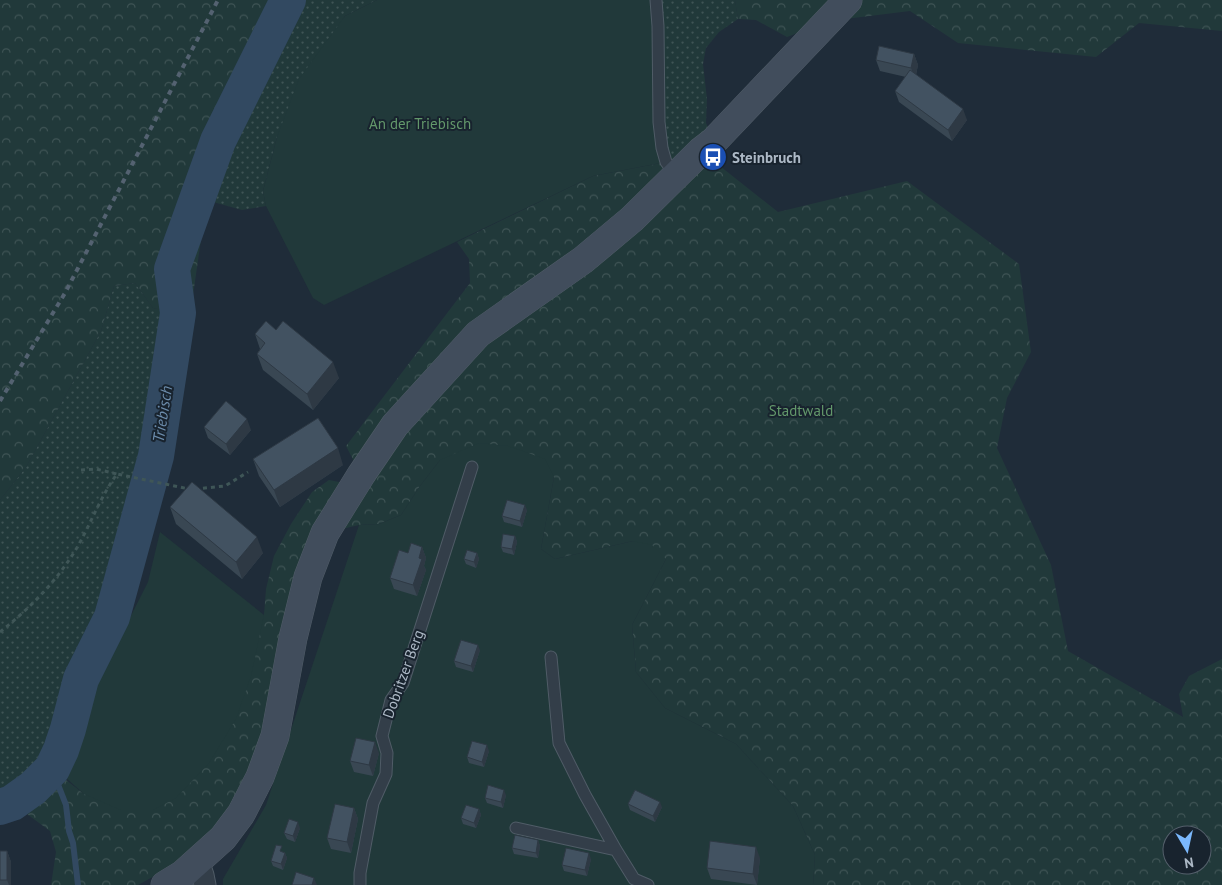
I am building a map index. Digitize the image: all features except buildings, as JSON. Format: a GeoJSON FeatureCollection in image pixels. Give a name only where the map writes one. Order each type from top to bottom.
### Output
{"type":"FeatureCollection","features":[{"type":"Feature","properties":{"kind":"main road"},"geometry":{"type":"LineString","coordinates":[[165,885],[183,874],[201,873],[222,838],[241,814],[260,777],[274,736],[293,638],[308,577],[325,533],[395,425],[478,334],[583,260],[632,219],[701,151],[714,141],[848,0]]}},
{"type":"Feature","properties":{"kind":"lane"},"geometry":{"type":"LineString","coordinates":[[656,0],[659,122],[662,148],[666,162],[677,176]]}},
{"type":"Feature","properties":{"kind":"lane","name":"Dobritzer Berg"},"geometry":{"type":"LineString","coordinates":[[360,885],[360,873],[373,803],[386,774],[387,753],[382,736],[391,700],[403,684],[472,466]]}},
{"type":"Feature","properties":{"kind":"lane"},"geometry":{"type":"LineString","coordinates":[[551,657],[559,743],[585,795],[634,879],[648,885]]}},
{"type":"Feature","properties":{"kind":"lane"},"geometry":{"type":"LineString","coordinates":[[516,828],[616,850]]}},
{"type":"Feature","properties":{"kind":"path"},"geometry":{"type":"LineString","coordinates":[[81,470],[96,469],[190,490],[225,486],[248,472]]}},
{"type":"Feature","properties":{"kind":"path"},"geometry":{"type":"LineString","coordinates":[[0,632],[21,615],[58,575],[75,550],[104,494],[118,474]]}},
{"type":"Feature","properties":{"kind":"path"},"geometry":{"type":"LineString","coordinates":[[184,494],[190,490]]}},
{"type":"Feature","properties":{"kind":"green space"},"geometry":{"type":"Polygon","coordinates":[[[0,0],[293,0],[229,131],[207,198],[192,302],[178,313],[153,308],[135,283],[114,286],[101,331],[26,467],[0,500],[0,0]]]}},
{"type":"Feature","properties":{"kind":"green space"},"geometry":{"type":"Polygon","coordinates":[[[293,0],[377,0],[345,16],[277,137],[263,191],[266,206],[242,210],[213,202],[207,198],[229,131],[293,0]]]}},
{"type":"Feature","properties":{"kind":"green space","name":"An der Triebisch"},"geometry":{"type":"Polygon","coordinates":[[[377,0],[656,0],[666,162],[593,176],[324,305],[313,298],[266,206],[263,191],[277,137],[299,79],[345,16],[377,0]]]}},
{"type":"Feature","properties":{"kind":"green space"},"geometry":{"type":"Polygon","coordinates":[[[656,0],[735,0],[738,19],[719,32],[706,48],[703,64],[707,99],[706,123],[714,141],[677,176],[666,162],[656,0]]]}},
{"type":"Feature","properties":{"kind":"green space"},"geometry":{"type":"Polygon","coordinates":[[[735,0],[1222,0],[1222,31],[1139,23],[1096,57],[958,43],[910,11],[829,21],[787,37],[756,20],[738,19],[735,0]]]}},
{"type":"Feature","properties":{"kind":"green space","name":"Stadtwald"},"geometry":{"type":"Polygon","coordinates":[[[701,151],[778,212],[907,181],[1019,264],[1031,352],[1007,398],[997,448],[1051,565],[1068,651],[1183,717],[1179,694],[1189,676],[1222,659],[1222,885],[813,885],[815,855],[793,806],[736,744],[665,708],[636,672],[632,625],[666,559],[633,541],[555,559],[541,549],[554,477],[440,460],[401,515],[379,524],[359,525],[325,533],[361,475],[346,446],[470,283],[469,259],[457,242],[593,176],[666,162],[677,175],[701,151]]]}},
{"type":"Feature","properties":{"kind":"green space"},"geometry":{"type":"Polygon","coordinates":[[[135,283],[153,308],[178,313],[156,456],[112,617],[81,679],[61,750],[52,769],[33,788],[12,803],[0,807],[0,500],[26,467],[101,331],[114,286],[135,283]]]}},
{"type":"Feature","properties":{"kind":"green space"},"geometry":{"type":"Polygon","coordinates":[[[479,443],[508,446],[545,459],[554,477],[541,549],[555,559],[633,541],[652,545],[666,559],[632,625],[636,672],[665,708],[736,744],[793,806],[815,855],[813,885],[223,885],[223,879],[266,805],[359,525],[379,524],[401,515],[440,460],[479,443]]]}},
{"type":"Feature","properties":{"kind":"green space"},"geometry":{"type":"Polygon","coordinates":[[[329,480],[349,484],[263,740],[235,805],[185,859],[138,885],[51,885],[56,852],[50,831],[12,803],[33,788],[52,769],[84,794],[264,615],[266,589],[274,556],[291,524],[312,492],[329,480]]]}},
{"type":"Feature","properties":{"kind":"green space"},"geometry":{"type":"Polygon","coordinates":[[[160,532],[264,615],[251,676],[236,719],[209,763],[176,798],[153,810],[121,810],[84,794],[66,778],[75,758],[77,737],[95,687],[148,582],[160,532]]]}},
{"type":"Feature","properties":{"kind":"waterway","name":"Triebisch"},"geometry":{"type":"LineString","coordinates":[[0,807],[12,803],[33,788],[52,769],[68,729],[81,679],[112,617],[156,456],[178,313],[172,269],[218,141],[288,0]]}},
{"type":"Feature","properties":{"kind":"waterway"},"geometry":{"type":"LineString","coordinates":[[52,769],[66,805],[78,885]]}},
{"type":"Feature","properties":{"kind":"railway"},"geometry":{"type":"LineString","coordinates":[[0,401],[65,293],[218,0]]}},
{"type":"Feature","properties":{"kind":"place","name":"Steinbruch"},"geometry":{"type":"Point","coordinates":[713,157]}}]}
